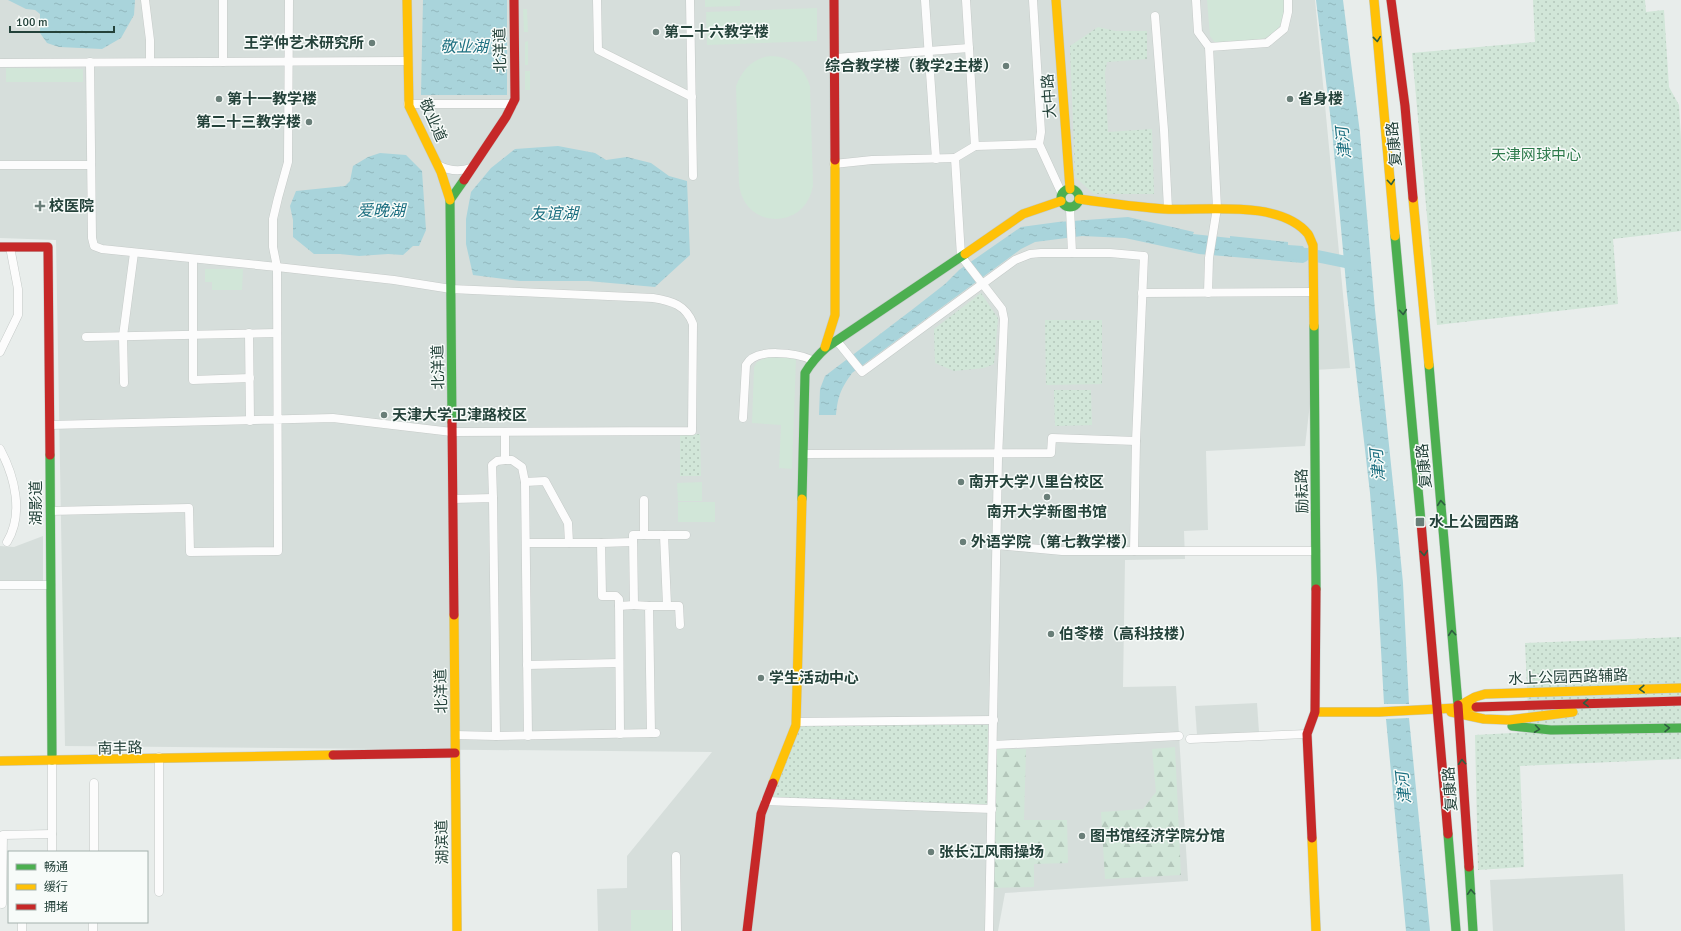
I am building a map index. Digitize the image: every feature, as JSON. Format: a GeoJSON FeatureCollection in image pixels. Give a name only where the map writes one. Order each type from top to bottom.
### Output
{"type":"FeatureCollection","features":[{"type":"Feature","properties":{"kind":"main road","name":"敬业道"},"geometry":{"type":"LineString","coordinates":[[407,0],[408,104],[438,165],[445,181],[450,200]]}},
{"type":"Feature","properties":{"kind":"main road","name":"北洋道"},"geometry":{"type":"LineString","coordinates":[[455,752],[450,200],[515,99],[514,0]]}},
{"type":"Feature","properties":{"kind":"main road"},"geometry":{"type":"LineString","coordinates":[[825,347],[835,316],[834,0]]}},
{"type":"Feature","properties":{"kind":"main road","name":"大中路"},"geometry":{"type":"LineString","coordinates":[[1056,0],[1064,194]]}},
{"type":"Feature","properties":{"kind":"main road","name":"复康路"},"geometry":{"type":"LineString","coordinates":[[1374,0],[1438,709],[1456,931]]}},
{"type":"Feature","properties":{"kind":"main road","name":"复康路"},"geometry":{"type":"LineString","coordinates":[[1391,0],[1405,106],[1459,711],[1473,931]]}},
{"type":"Feature","properties":{"kind":"main road"},"geometry":{"type":"LineString","coordinates":[[747,931],[761,814],[796,722],[805,373],[812,360],[825,347],[837,341],[1023,214],[1064,194],[1077,193],[1079,199],[1076,205],[1070,208],[1066,207],[1064,194]]}},
{"type":"Feature","properties":{"kind":"main road"},"geometry":{"type":"LineString","coordinates":[[1079,199],[1137,207],[1168,209],[1217,208]]}},
{"type":"Feature","properties":{"kind":"main road","name":"励耘路"},"geometry":{"type":"LineString","coordinates":[[1217,208],[1270,213],[1284,217],[1296,223],[1308,234],[1313,250],[1316,551],[1315,712],[1307,734]]}},
{"type":"Feature","properties":{"kind":"main road"},"geometry":{"type":"LineString","coordinates":[[0,246],[11,249]]}},
{"type":"Feature","properties":{"kind":"main road"},"geometry":{"type":"LineString","coordinates":[[0,251],[11,249]]}},
{"type":"Feature","properties":{"kind":"main road","name":"湖影道"},"geometry":{"type":"LineString","coordinates":[[11,249],[48,249],[52,762]]}},
{"type":"Feature","properties":{"kind":"main road","name":"水上公园西路辅路"},"geometry":{"type":"LineString","coordinates":[[1459,711],[1475,698],[1485,694],[1681,688]]}},
{"type":"Feature","properties":{"kind":"main road"},"geometry":{"type":"LineString","coordinates":[[1315,712],[1379,712],[1438,709],[1459,711],[1560,708],[1681,701]]}},
{"type":"Feature","properties":{"kind":"main road"},"geometry":{"type":"LineString","coordinates":[[1459,711],[1491,721],[1519,720],[1560,708],[1681,708]]}},
{"type":"Feature","properties":{"kind":"main road"},"geometry":{"type":"LineString","coordinates":[[1459,711],[1490,726],[1515,726],[1551,730],[1681,728]]}},
{"type":"Feature","properties":{"kind":"main road"},"geometry":{"type":"LineString","coordinates":[[1307,734],[1316,931]]}},
{"type":"Feature","properties":{"kind":"main road","name":"南丰路"},"geometry":{"type":"LineString","coordinates":[[0,764],[159,759],[223,760],[240,757],[455,752]]}},
{"type":"Feature","properties":{"kind":"main road","name":"湖滨道"},"geometry":{"type":"LineString","coordinates":[[455,752],[457,931]]}},
{"type":"Feature","properties":{"kind":"main road","name":"南丰路"},"geometry":{"type":"LineString","coordinates":[[0,761],[52,762]]}},
{"type":"Feature","properties":{"kind":"street"},"geometry":{"type":"LineString","coordinates":[[145,0],[150,40],[150,61]]}},
{"type":"Feature","properties":{"kind":"street"},"geometry":{"type":"LineString","coordinates":[[223,0],[223,62]]}},
{"type":"Feature","properties":{"kind":"street"},"geometry":{"type":"LineString","coordinates":[[50,511],[189,508],[190,552],[278,551],[277,267],[273,247],[273,219],[288,162],[289,0]]}},
{"type":"Feature","properties":{"kind":"street"},"geometry":{"type":"LineString","coordinates":[[597,0],[598,50],[692,97]]}},
{"type":"Feature","properties":{"kind":"street"},"geometry":{"type":"LineString","coordinates":[[690,0],[693,176]]}},
{"type":"Feature","properties":{"kind":"street"},"geometry":{"type":"LineString","coordinates":[[925,0],[936,159]]}},
{"type":"Feature","properties":{"kind":"street"},"geometry":{"type":"LineString","coordinates":[[966,0],[975,146]]}},
{"type":"Feature","properties":{"kind":"street"},"geometry":{"type":"LineString","coordinates":[[1033,0],[1041,132],[1039,144],[1064,194]]}},
{"type":"Feature","properties":{"kind":"street"},"geometry":{"type":"LineString","coordinates":[[1196,0],[1198,32],[1209,47],[1217,208],[1209,258],[1208,293]]}},
{"type":"Feature","properties":{"kind":"street"},"geometry":{"type":"LineString","coordinates":[[1209,47],[1267,43],[1284,29],[1288,12],[1288,0]]}},
{"type":"Feature","properties":{"kind":"street"},"geometry":{"type":"LineString","coordinates":[[1155,16],[1164,130],[1168,209]]}},
{"type":"Feature","properties":{"kind":"street"},"geometry":{"type":"LineString","coordinates":[[835,58],[969,48]]}},
{"type":"Feature","properties":{"kind":"street"},"geometry":{"type":"LineString","coordinates":[[0,63],[150,61],[408,61]]}},
{"type":"Feature","properties":{"kind":"street"},"geometry":{"type":"LineString","coordinates":[[50,425],[333,418],[452,432],[692,431],[693,324],[683,307],[676,303],[653,298],[451,289],[394,280],[134,253],[102,249],[94,246],[92,238],[90,62]]}},
{"type":"Feature","properties":{"kind":"street"},"geometry":{"type":"LineString","coordinates":[[408,104],[513,104]]}},
{"type":"Feature","properties":{"kind":"street"},"geometry":{"type":"LineString","coordinates":[[834,164],[872,160],[955,158],[975,146],[1039,144]]}},
{"type":"Feature","properties":{"kind":"street"},"geometry":{"type":"LineString","coordinates":[[955,158],[961,256],[1002,309],[1004,319],[998,452],[989,931]]}},
{"type":"Feature","properties":{"kind":"street"},"geometry":{"type":"LineString","coordinates":[[0,165],[91,165]]}},
{"type":"Feature","properties":{"kind":"street"},"geometry":{"type":"LineString","coordinates":[[438,165],[451,170],[461,171],[471,168]]}},
{"type":"Feature","properties":{"kind":"street"},"geometry":{"type":"LineString","coordinates":[[1070,208],[1072,253]]}},
{"type":"Feature","properties":{"kind":"street"},"geometry":{"type":"LineString","coordinates":[[0,352],[18,315],[18,289],[11,249]]}},
{"type":"Feature","properties":{"kind":"street"},"geometry":{"type":"LineString","coordinates":[[124,383],[123,336],[134,253]]}},
{"type":"Feature","properties":{"kind":"street"},"geometry":{"type":"LineString","coordinates":[[837,341],[862,372],[1015,260],[1030,254],[1072,253],[1144,256],[1136,441],[1134,551]]}},
{"type":"Feature","properties":{"kind":"street"},"geometry":{"type":"LineString","coordinates":[[193,260],[193,380],[250,378]]}},
{"type":"Feature","properties":{"kind":"street"},"geometry":{"type":"LineString","coordinates":[[1142,293],[1313,292]]}},
{"type":"Feature","properties":{"kind":"street"},"geometry":{"type":"LineString","coordinates":[[249,333],[250,421]]}},
{"type":"Feature","properties":{"kind":"street"},"geometry":{"type":"LineString","coordinates":[[86,337],[277,333]]}},
{"type":"Feature","properties":{"kind":"street"},"geometry":{"type":"LineString","coordinates":[[743,418],[746,364],[751,359],[756,356],[768,354],[782,354],[804,357],[812,360]]}},
{"type":"Feature","properties":{"kind":"street"},"geometry":{"type":"LineString","coordinates":[[505,432],[505,460]]}},
{"type":"Feature","properties":{"kind":"street"},"geometry":{"type":"LineString","coordinates":[[803,454],[1051,452],[1052,438],[1136,441]]}},
{"type":"Feature","properties":{"kind":"street"},"geometry":{"type":"LineString","coordinates":[[0,449],[13,481],[17,500],[16,517],[12,535],[7,542]]}},
{"type":"Feature","properties":{"kind":"street"},"geometry":{"type":"LineString","coordinates":[[496,736],[492,465],[497,461],[505,460],[512,460],[522,467],[525,482],[528,736]]}},
{"type":"Feature","properties":{"kind":"street"},"geometry":{"type":"LineString","coordinates":[[525,482],[545,481],[568,523],[569,543]]}},
{"type":"Feature","properties":{"kind":"street"},"geometry":{"type":"LineString","coordinates":[[453,499],[492,498]]}},
{"type":"Feature","properties":{"kind":"street"},"geometry":{"type":"LineString","coordinates":[[644,500],[644,535]]}},
{"type":"Feature","properties":{"kind":"street"},"geometry":{"type":"LineString","coordinates":[[664,534],[667,605]]}},
{"type":"Feature","properties":{"kind":"street"},"geometry":{"type":"LineString","coordinates":[[634,606],[633,535],[686,535]]}},
{"type":"Feature","properties":{"kind":"street"},"geometry":{"type":"LineString","coordinates":[[600,542],[602,596],[616,596],[619,599],[620,734]]}},
{"type":"Feature","properties":{"kind":"street"},"geometry":{"type":"LineString","coordinates":[[528,543],[633,542]]}},
{"type":"Feature","properties":{"kind":"street"},"geometry":{"type":"LineString","coordinates":[[996,545],[1062,551],[1316,551]]}},
{"type":"Feature","properties":{"kind":"street"},"geometry":{"type":"LineString","coordinates":[[0,585],[51,585]]}},
{"type":"Feature","properties":{"kind":"street"},"geometry":{"type":"LineString","coordinates":[[619,606],[679,606],[680,625]]}},
{"type":"Feature","properties":{"kind":"street"},"geometry":{"type":"LineString","coordinates":[[455,735],[528,736],[653,733],[650,606]]}},
{"type":"Feature","properties":{"kind":"street"},"geometry":{"type":"LineString","coordinates":[[527,665],[619,663]]}},
{"type":"Feature","properties":{"kind":"street"},"geometry":{"type":"LineString","coordinates":[[796,722],[994,720]]}},
{"type":"Feature","properties":{"kind":"street"},"geometry":{"type":"LineString","coordinates":[[1190,739],[1307,734]]}},
{"type":"Feature","properties":{"kind":"street"},"geometry":{"type":"LineString","coordinates":[[993,745],[1180,736]]}},
{"type":"Feature","properties":{"kind":"street"},"geometry":{"type":"LineString","coordinates":[[159,759],[159,892]]}},
{"type":"Feature","properties":{"kind":"street"},"geometry":{"type":"LineString","coordinates":[[52,762],[52,851]]}},
{"type":"Feature","properties":{"kind":"street"},"geometry":{"type":"LineString","coordinates":[[94,783],[94,851]]}},
{"type":"Feature","properties":{"kind":"street"},"geometry":{"type":"LineString","coordinates":[[765,801],[992,809]]}},
{"type":"Feature","properties":{"kind":"street"},"geometry":{"type":"LineString","coordinates":[[4,904],[4,835],[52,834]]}},
{"type":"Feature","properties":{"kind":"street"},"geometry":{"type":"LineString","coordinates":[[676,856],[677,931]]}},
{"type":"Feature","properties":{"kind":"shaded area"},"geometry":{"type":"Polygon","coordinates":[[[0,0],[1315,0],[1350,368],[1314,370],[1305,446],[1206,451],[1208,530],[1184,531],[1185,559],[1125,560],[1123,687],[1176,686],[1188,881],[1005,893],[998,931],[598,931],[597,889],[627,888],[627,856],[712,752],[65,746],[56,240],[0,238],[0,0]]]}},
{"type":"Feature","properties":{"kind":"shaded area"},"geometry":{"type":"Polygon","coordinates":[[[43,536],[43,581],[0,581],[0,546],[14,547],[43,536]]]}},
{"type":"Feature","properties":{"kind":"shaded area"},"geometry":{"type":"Polygon","coordinates":[[[1257,703],[1259,732],[1197,735],[1195,706],[1257,703]]]}},
{"type":"Feature","properties":{"kind":"shaded area"},"geometry":{"type":"Polygon","coordinates":[[[1623,874],[1625,931],[1493,931],[1490,880],[1623,874]]]}},
{"type":"Feature","properties":{"kind":"green space"},"geometry":{"type":"Polygon","coordinates":[[[705,0],[740,0],[740,6],[705,7],[705,0]]]}},
{"type":"Feature","properties":{"kind":"green space"},"geometry":{"type":"Polygon","coordinates":[[[1207,0],[1284,0],[1284,15],[1280,26],[1273,34],[1264,38],[1241,43],[1216,44],[1210,36],[1207,0]]]}},
{"type":"Feature","properties":{"kind":"green space","name":"天津网球中心"},"geometry":{"type":"Polygon","coordinates":[[[1533,0],[1645,0],[1646,12],[1664,10],[1669,87],[1679,105],[1681,139],[1681,231],[1613,239],[1618,304],[1437,325],[1412,53],[1535,42],[1533,0]]]}},
{"type":"Feature","properties":{"kind":"green space"},"geometry":{"type":"Polygon","coordinates":[[[817,8],[817,41],[707,45],[706,12],[817,8]]]}},
{"type":"Feature","properties":{"kind":"green space"},"geometry":{"type":"Polygon","coordinates":[[[523,9],[527,9],[528,32],[524,32],[523,9]]]}},
{"type":"Feature","properties":{"kind":"green space"},"geometry":{"type":"Polygon","coordinates":[[[1098,27],[1115,31],[1147,31],[1147,59],[1107,62],[1105,73],[1108,132],[1152,129],[1154,194],[1094,194],[1075,177],[1070,46],[1098,27]]]}},
{"type":"Feature","properties":{"kind":"green space"},"geometry":{"type":"Polygon","coordinates":[[[528,41],[528,65],[525,65],[525,42],[528,41]]]}},
{"type":"Feature","properties":{"kind":"green space"},"geometry":{"type":"Polygon","coordinates":[[[770,56],[790,60],[804,73],[810,86],[813,185],[808,200],[799,211],[788,217],[775,219],[762,216],[751,210],[743,198],[739,183],[736,86],[741,75],[753,62],[770,56]]]}},
{"type":"Feature","properties":{"kind":"green space"},"geometry":{"type":"Polygon","coordinates":[[[6,68],[83,69],[83,82],[6,82],[6,68]]]}},
{"type":"Feature","properties":{"kind":"green space"},"geometry":{"type":"Polygon","coordinates":[[[525,71],[530,71],[530,90],[525,90],[525,71]]]}},
{"type":"Feature","properties":{"kind":"green space"},"geometry":{"type":"Polygon","coordinates":[[[205,269],[243,269],[242,290],[212,290],[212,282],[205,282],[205,269]]]}},
{"type":"Feature","properties":{"kind":"green space"},"geometry":{"type":"Polygon","coordinates":[[[981,293],[998,318],[994,364],[984,368],[954,371],[935,363],[934,329],[981,293]]]}},
{"type":"Feature","properties":{"kind":"green space"},"geometry":{"type":"Polygon","coordinates":[[[1045,320],[1102,320],[1102,384],[1046,385],[1045,320]]]}},
{"type":"Feature","properties":{"kind":"green space"},"geometry":{"type":"Polygon","coordinates":[[[767,357],[796,358],[792,469],[779,468],[781,425],[752,423],[754,367],[757,362],[767,357]]]}},
{"type":"Feature","properties":{"kind":"green space"},"geometry":{"type":"Polygon","coordinates":[[[1054,390],[1091,390],[1092,425],[1055,426],[1054,390]]]}},
{"type":"Feature","properties":{"kind":"green space"},"geometry":{"type":"Polygon","coordinates":[[[700,434],[701,476],[680,476],[680,435],[700,434]]]}},
{"type":"Feature","properties":{"kind":"green space"},"geometry":{"type":"Polygon","coordinates":[[[702,482],[702,501],[678,501],[677,483],[702,482]]]}},
{"type":"Feature","properties":{"kind":"green space"},"geometry":{"type":"Polygon","coordinates":[[[678,502],[715,502],[715,522],[678,522],[678,502]]]}},
{"type":"Feature","properties":{"kind":"green space"},"geometry":{"type":"Polygon","coordinates":[[[1681,637],[1681,759],[1520,766],[1524,867],[1478,870],[1475,735],[1529,732],[1525,643],[1681,637]]]}},
{"type":"Feature","properties":{"kind":"green space"},"geometry":{"type":"Polygon","coordinates":[[[799,725],[988,725],[987,807],[771,798],[799,725]]]}},
{"type":"Feature","properties":{"kind":"green space"},"geometry":{"type":"Polygon","coordinates":[[[1175,747],[1181,875],[1105,879],[1101,812],[1143,809],[1156,792],[1152,749],[1175,747]]]}},
{"type":"Feature","properties":{"kind":"green space"},"geometry":{"type":"Polygon","coordinates":[[[992,749],[1026,749],[1024,820],[1067,820],[1068,863],[1034,864],[1034,887],[990,888],[992,749]]]}},
{"type":"Feature","properties":{"kind":"green space"},"geometry":{"type":"Polygon","coordinates":[[[631,910],[672,910],[672,931],[631,931],[631,910]]]}},
{"type":"Feature","properties":{"kind":"water"},"geometry":{"type":"Polygon","coordinates":[[[8,0],[135,0],[134,15],[121,38],[102,49],[59,47],[47,43],[40,33],[40,14],[35,10],[26,9],[8,0]]]}},
{"type":"Feature","properties":{"kind":"water","name":"敬业湖"},"geometry":{"type":"Polygon","coordinates":[[[423,0],[507,0],[507,95],[421,95],[423,0]]]}},
{"type":"Feature","properties":{"kind":"water","name":"津河"},"geometry":{"type":"Polygon","coordinates":[[[1316,0],[1343,0],[1360,133],[1375,310],[1403,583],[1409,704],[1384,704],[1377,578],[1370,493],[1347,294],[1332,130],[1316,0]]]}},
{"type":"Feature","properties":{"kind":"water","name":"友谊湖"},"geometry":{"type":"Polygon","coordinates":[[[558,146],[595,153],[606,160],[627,157],[651,163],[669,176],[687,181],[690,255],[655,287],[588,281],[520,281],[473,275],[466,244],[466,219],[471,192],[491,168],[515,149],[558,146]]]}},
{"type":"Feature","properties":{"kind":"water","name":"爱晚湖"},"geometry":{"type":"Polygon","coordinates":[[[380,153],[406,155],[422,171],[426,230],[419,246],[413,246],[403,255],[388,254],[359,256],[314,254],[293,237],[293,220],[290,206],[296,191],[345,186],[350,181],[353,166],[368,157],[380,153]]]}},
{"type":"Feature","properties":{"kind":"water"},"geometry":{"type":"Polygon","coordinates":[[[1128,217],[1194,232],[1193,234],[1288,242],[1288,245],[1303,246],[1307,254],[1307,261],[1303,263],[1199,254],[1125,238],[1082,236],[1035,242],[1021,249],[852,373],[841,392],[836,415],[819,415],[820,389],[825,376],[945,284],[959,270],[1021,227],[1058,222],[1128,217]]]}},
{"type":"Feature","properties":{"kind":"water","name":"津河"},"geometry":{"type":"Polygon","coordinates":[[[1409,718],[1430,931],[1406,931],[1386,719],[1409,718]]]}},
{"type":"Feature","properties":{"kind":"waterway"},"geometry":{"type":"LineString","coordinates":[[1290,253],[1307,254],[1356,264]]}},
{"type":"Feature","properties":{"kind":"traffic: fast"},"geometry":{"type":"LineString","coordinates":[[452,422],[450,200],[464,180]]}},
{"type":"Feature","properties":{"kind":"traffic: fast"},"geometry":{"type":"LineString","coordinates":[[1066,189],[1074,189],[1079,194],[1079,198],[1077,205],[1074,207],[1066,207],[1061,202],[1061,194],[1066,189]]}},
{"type":"Feature","properties":{"kind":"traffic: fast"},"geometry":{"type":"LineString","coordinates":[[1395,236],[1421,522]]}},
{"type":"Feature","properties":{"kind":"traffic: fast"},"geometry":{"type":"LineString","coordinates":[[802,499],[805,373],[807,369],[827,347],[965,254]]}},
{"type":"Feature","properties":{"kind":"traffic: fast"},"geometry":{"type":"LineString","coordinates":[[1314,326],[1316,589]]}},
{"type":"Feature","properties":{"kind":"traffic: fast"},"geometry":{"type":"LineString","coordinates":[[1429,365],[1458,705]]}},
{"type":"Feature","properties":{"kind":"traffic: fast"},"geometry":{"type":"LineString","coordinates":[[50,455],[52,760]]}},
{"type":"Feature","properties":{"kind":"traffic: fast"},"geometry":{"type":"LineString","coordinates":[[1512,726],[1551,730],[1681,728]]}},
{"type":"Feature","properties":{"kind":"traffic: fast"},"geometry":{"type":"LineString","coordinates":[[1448,834],[1456,931]]}},
{"type":"Feature","properties":{"kind":"traffic: fast"},"geometry":{"type":"LineString","coordinates":[[1469,867],[1473,931]]}},
{"type":"Feature","properties":{"kind":"traffic: slow"},"geometry":{"type":"LineString","coordinates":[[407,0],[409,106],[441,172],[450,200]]}},
{"type":"Feature","properties":{"kind":"traffic: slow"},"geometry":{"type":"LineString","coordinates":[[1056,0],[1070,189]]}},
{"type":"Feature","properties":{"kind":"traffic: slow"},"geometry":{"type":"LineString","coordinates":[[1374,0],[1395,236]]}},
{"type":"Feature","properties":{"kind":"traffic: slow"},"geometry":{"type":"LineString","coordinates":[[825,347],[835,315],[835,160]]}},
{"type":"Feature","properties":{"kind":"traffic: slow"},"geometry":{"type":"LineString","coordinates":[[1413,198],[1429,365]]}},
{"type":"Feature","properties":{"kind":"traffic: slow"},"geometry":{"type":"LineString","coordinates":[[1079,199],[1164,209],[1240,209],[1261,211],[1279,216],[1295,223],[1308,234],[1313,245],[1314,326]]}},
{"type":"Feature","properties":{"kind":"traffic: slow"},"geometry":{"type":"LineString","coordinates":[[965,254],[1023,214],[1061,201]]}},
{"type":"Feature","properties":{"kind":"traffic: slow"},"geometry":{"type":"LineString","coordinates":[[773,783],[796,725],[802,499]]}},
{"type":"Feature","properties":{"kind":"traffic: slow"},"geometry":{"type":"LineString","coordinates":[[454,615],[457,931]]}},
{"type":"Feature","properties":{"kind":"traffic: slow"},"geometry":{"type":"LineString","coordinates":[[1459,706],[1475,697],[1485,694],[1681,688]]}},
{"type":"Feature","properties":{"kind":"traffic: slow"},"geometry":{"type":"LineString","coordinates":[[1315,712],[1379,712],[1476,707]]}},
{"type":"Feature","properties":{"kind":"traffic: slow"},"geometry":{"type":"LineString","coordinates":[[1451,712],[1484,719],[1509,720],[1573,712]]}},
{"type":"Feature","properties":{"kind":"traffic: slow"},"geometry":{"type":"LineString","coordinates":[[0,761],[333,755]]}},
{"type":"Feature","properties":{"kind":"traffic: slow"},"geometry":{"type":"LineString","coordinates":[[1312,838],[1316,931]]}},
{"type":"Feature","properties":{"kind":"traffic: jam"},"geometry":{"type":"LineString","coordinates":[[464,180],[506,117],[515,99],[514,0]]}},
{"type":"Feature","properties":{"kind":"traffic: jam"},"geometry":{"type":"LineString","coordinates":[[834,0],[835,160]]}},
{"type":"Feature","properties":{"kind":"traffic: jam"},"geometry":{"type":"LineString","coordinates":[[1391,0],[1405,106],[1413,198]]}},
{"type":"Feature","properties":{"kind":"traffic: jam"},"geometry":{"type":"LineString","coordinates":[[0,247],[48,247],[50,455]]}},
{"type":"Feature","properties":{"kind":"traffic: jam"},"geometry":{"type":"LineString","coordinates":[[452,422],[454,615]]}},
{"type":"Feature","properties":{"kind":"traffic: jam"},"geometry":{"type":"LineString","coordinates":[[1421,522],[1448,834]]}},
{"type":"Feature","properties":{"kind":"traffic: jam"},"geometry":{"type":"LineString","coordinates":[[1312,838],[1307,734],[1315,712],[1316,589]]}},
{"type":"Feature","properties":{"kind":"traffic: jam"},"geometry":{"type":"LineString","coordinates":[[1476,707],[1681,701]]}},
{"type":"Feature","properties":{"kind":"traffic: jam"},"geometry":{"type":"LineString","coordinates":[[1458,705],[1469,867]]}},
{"type":"Feature","properties":{"kind":"traffic: jam"},"geometry":{"type":"LineString","coordinates":[[333,755],[455,753]]}},
{"type":"Feature","properties":{"kind":"traffic: jam"},"geometry":{"type":"LineString","coordinates":[[747,931],[761,814],[773,783]]}},
{"type":"Feature","properties":{"kind":"place","name":"第二十六教学楼"},"geometry":{"type":"Point","coordinates":[656,32]}},
{"type":"Feature","properties":{"kind":"place","name":"王学仲艺术研究所"},"geometry":{"type":"Point","coordinates":[372,43]}},
{"type":"Feature","properties":{"kind":"place","name":"综合教学楼（教学2主楼）"},"geometry":{"type":"Point","coordinates":[1006,66]}},
{"type":"Feature","properties":{"kind":"place","name":"第十一教学楼"},"geometry":{"type":"Point","coordinates":[219,99]}},
{"type":"Feature","properties":{"kind":"place","name":"省身楼"},"geometry":{"type":"Point","coordinates":[1290,99]}},
{"type":"Feature","properties":{"kind":"place","name":"第二十三教学楼"},"geometry":{"type":"Point","coordinates":[309,122]}},
{"type":"Feature","properties":{"kind":"place","name":"校医院"},"geometry":{"type":"Point","coordinates":[40,206]}},
{"type":"Feature","properties":{"kind":"place","name":"天津大学卫津路校区"},"geometry":{"type":"Point","coordinates":[384,415]}},
{"type":"Feature","properties":{"kind":"place","name":"南开大学八里台校区"},"geometry":{"type":"Point","coordinates":[961,482]}},
{"type":"Feature","properties":{"kind":"place","name":"南开大学新图书馆"},"geometry":{"type":"Point","coordinates":[1047,497]}},
{"type":"Feature","properties":{"kind":"place","name":"水上公园西路"},"geometry":{"type":"Point","coordinates":[1420,522]}},
{"type":"Feature","properties":{"kind":"place","name":"外语学院（第七教学楼）"},"geometry":{"type":"Point","coordinates":[963,542]}},
{"type":"Feature","properties":{"kind":"place","name":"伯苓楼（高科技楼）"},"geometry":{"type":"Point","coordinates":[1051,634]}},
{"type":"Feature","properties":{"kind":"place","name":"学生活动中心"},"geometry":{"type":"Point","coordinates":[761,678]}},
{"type":"Feature","properties":{"kind":"place","name":"图书馆经济学院分馆"},"geometry":{"type":"Point","coordinates":[1082,836]}},
{"type":"Feature","properties":{"kind":"place","name":"张长江风雨操场"},"geometry":{"type":"Point","coordinates":[931,852]}}]}
